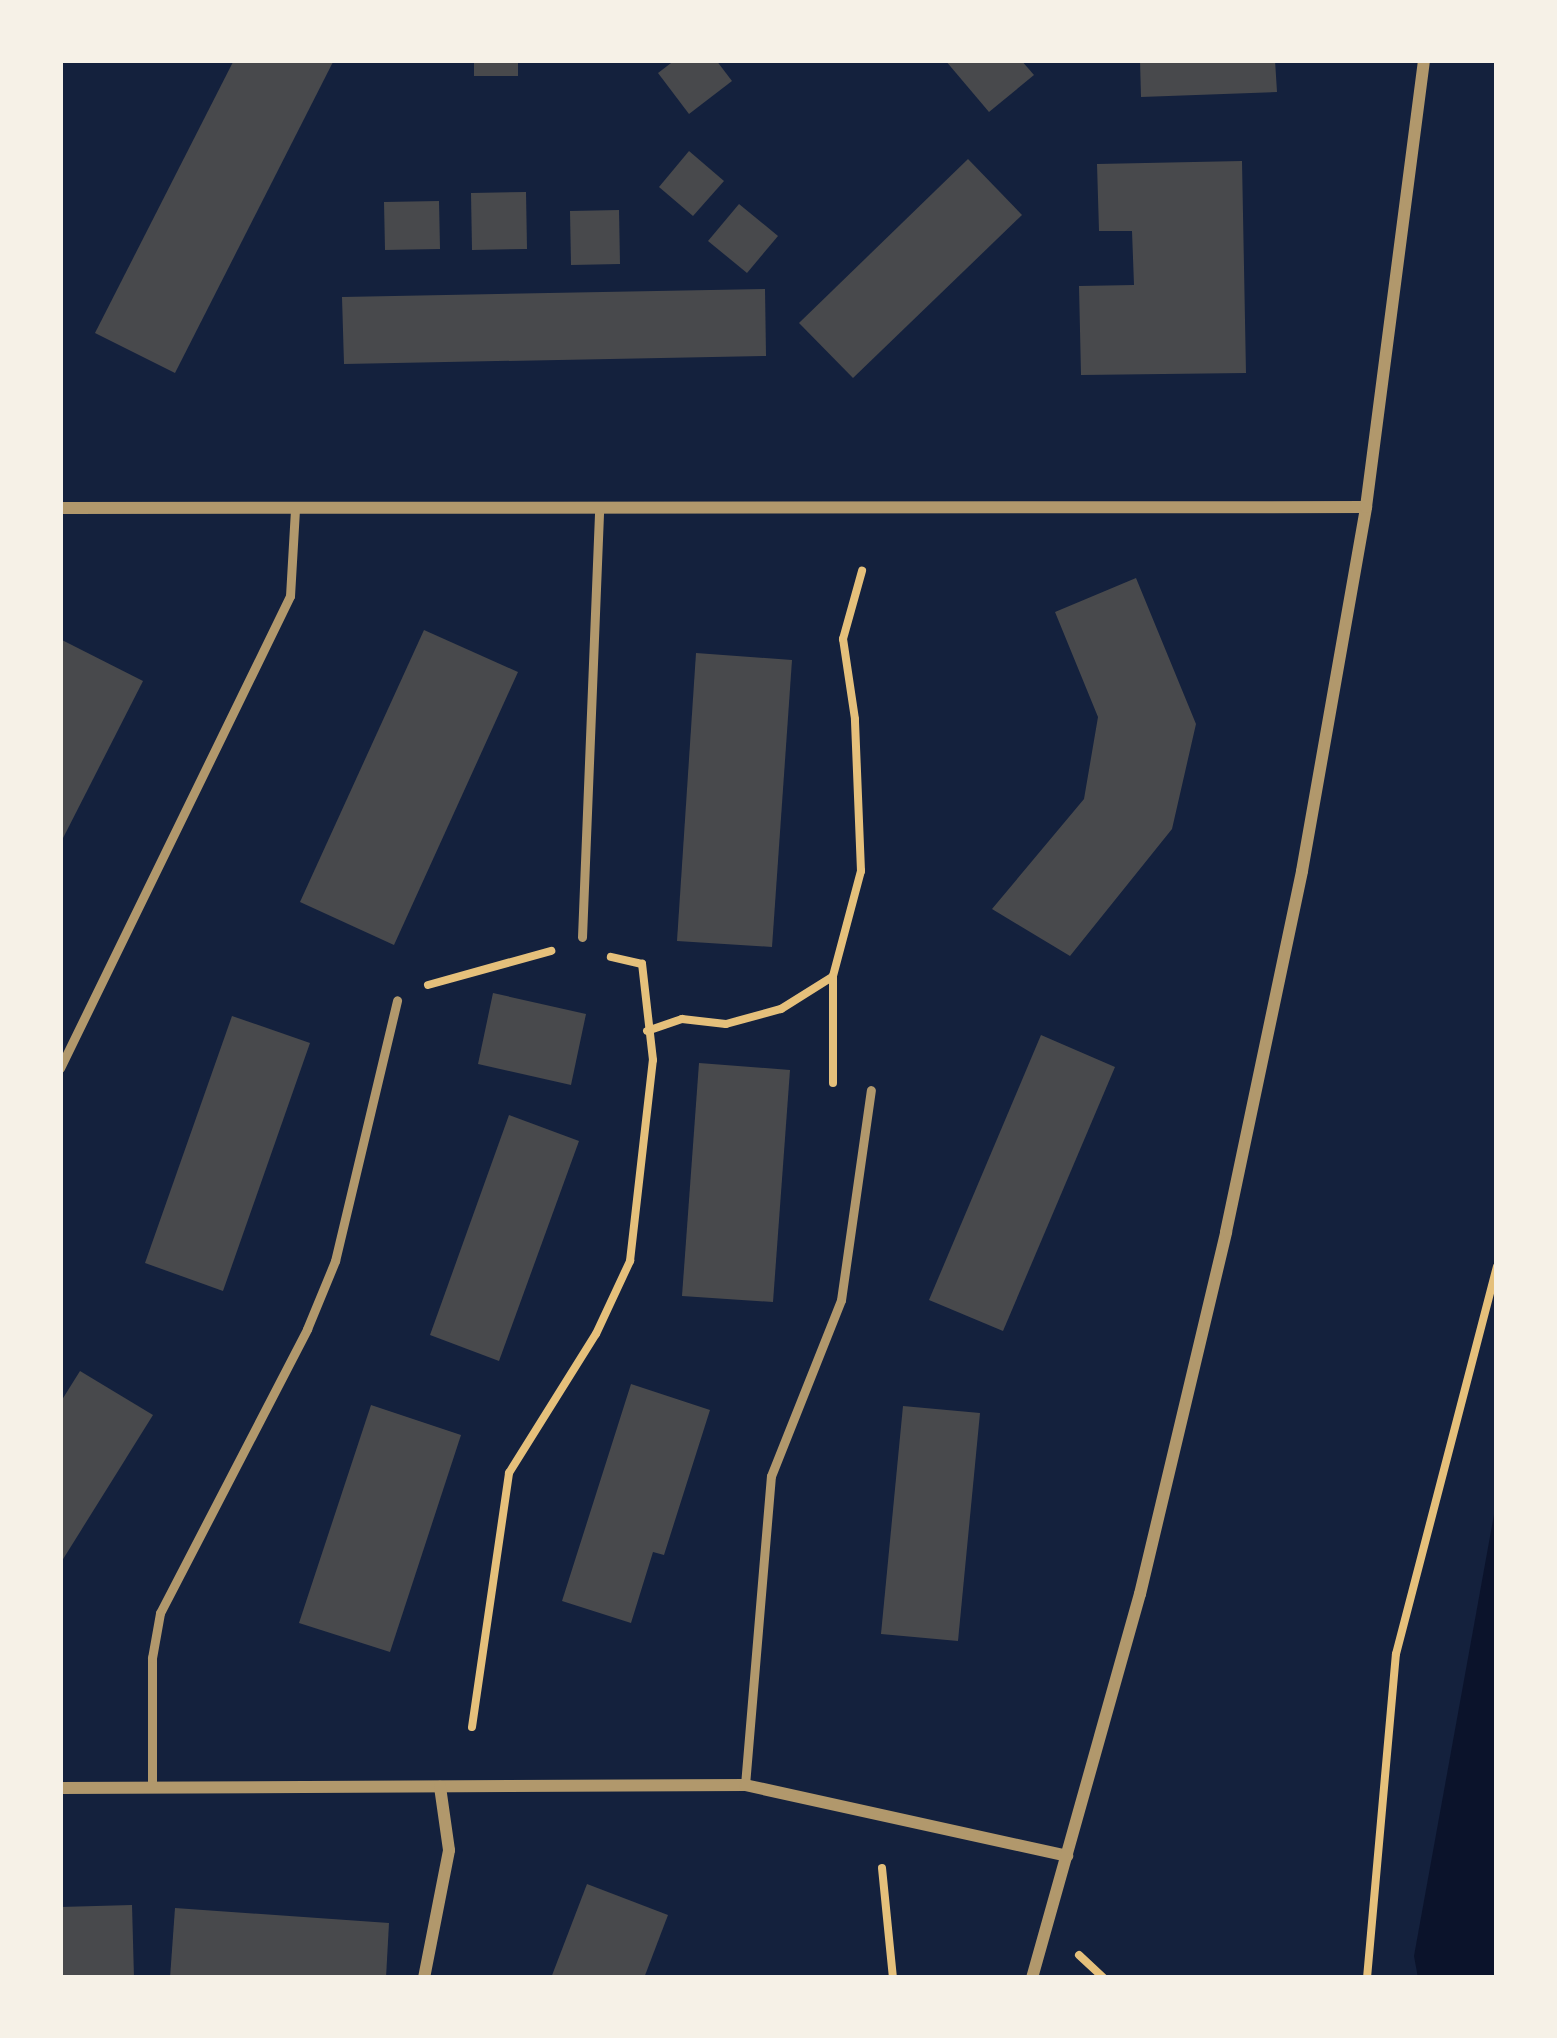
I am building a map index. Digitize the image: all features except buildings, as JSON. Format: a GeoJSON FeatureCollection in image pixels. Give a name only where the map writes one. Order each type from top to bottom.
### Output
{"type":"FeatureCollection","features":[{"type":"Feature","properties":{"kind":"street"},"geometry":{"type":"LineString","coordinates":[[1032,1978],[1140,1594],[1226,1232],[1302,871],[1366,507],[1424,60]]}},
{"type":"Feature","properties":{"kind":"street"},"geometry":{"type":"LineString","coordinates":[[60,508],[1366,507]]}},
{"type":"Feature","properties":{"kind":"street"},"geometry":{"type":"LineString","coordinates":[[60,1788],[745,1785],[1067,1856]]}},
{"type":"Feature","properties":{"kind":"street"},"geometry":{"type":"LineString","coordinates":[[424,1978],[449,1850],[440,1786]]}},
{"type":"Feature","properties":{"kind":"lane"},"geometry":{"type":"LineString","coordinates":[[581,937],[599,509]]}},
{"type":"Feature","properties":{"kind":"lane"},"geometry":{"type":"LineString","coordinates":[[60,1068],[290,596],[296,510]]}},
{"type":"Feature","properties":{"kind":"lane"},"geometry":{"type":"LineString","coordinates":[[152,1787],[152,1658],[160,1613],[307,1329],[335,1261],[397,1000]]}},
{"type":"Feature","properties":{"kind":"lane"},"geometry":{"type":"LineString","coordinates":[[745,1785],[746,1725],[771,1476],[841,1300],[871,1090]]}},
{"type":"Feature","properties":{"kind":"path"},"geometry":{"type":"LineString","coordinates":[[862,571],[843,639],[855,719],[861,871],[833,976],[833,1083],[871,1090]]}},
{"type":"Feature","properties":{"kind":"path"},"geometry":{"type":"LineString","coordinates":[[397,1000],[444,976],[533,959],[581,937],[603,955],[642,964],[653,1060],[630,1261],[596,1334],[509,1473],[472,1727]]}},
{"type":"Feature","properties":{"kind":"path"},"geometry":{"type":"LineString","coordinates":[[647,1031],[682,1019],[726,1024],[781,1009],[833,976]]}},
{"type":"Feature","properties":{"kind":"path"},"geometry":{"type":"LineString","coordinates":[[1367,1978],[1396,1654],[1497,1267]]}},
{"type":"Feature","properties":{"kind":"path"},"geometry":{"type":"LineString","coordinates":[[882,1868],[893,1978]]}},
{"type":"Feature","properties":{"kind":"path"},"geometry":{"type":"LineString","coordinates":[[1079,1954],[1104,1978]]}},
{"type":"Feature","properties":{"kind":"water"},"geometry":{"type":"Polygon","coordinates":[[[1497,1498],[1497,1978],[1418,1978],[1414,1956],[1497,1498]]]}}]}
